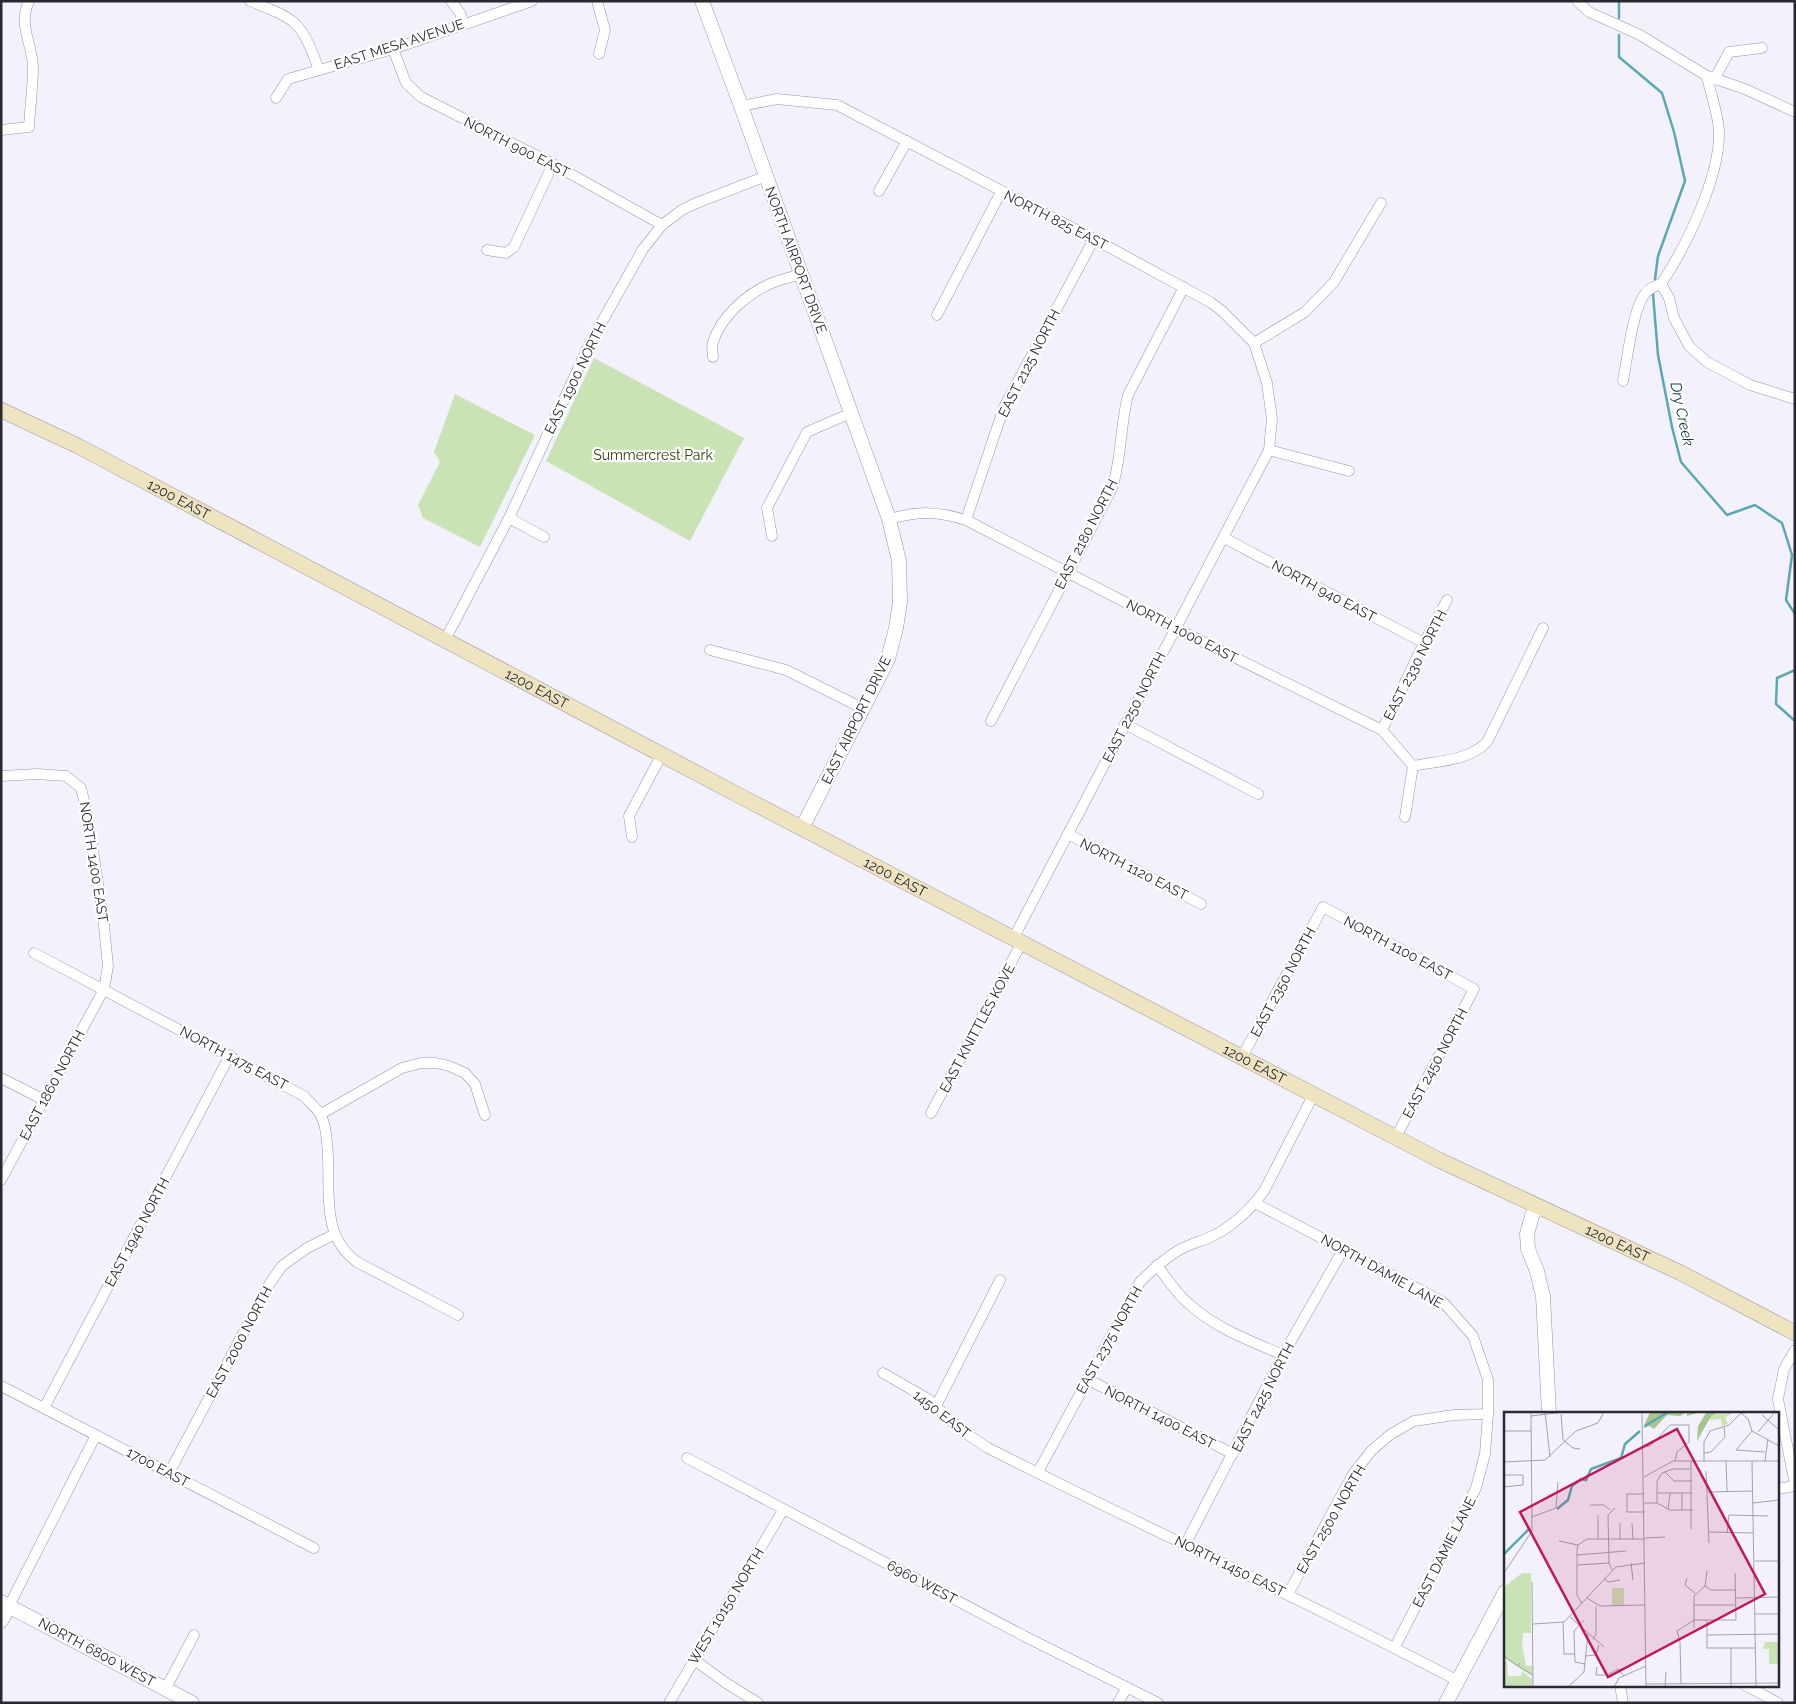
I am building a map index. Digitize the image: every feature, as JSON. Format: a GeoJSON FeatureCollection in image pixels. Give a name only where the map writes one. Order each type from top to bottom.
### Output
{"type":"FeatureCollection","features":[{"type":"Feature","properties":{"kind":"main road","name":"1200 EAST"},"geometry":{"type":"LineString","coordinates":[[1,410],[70,442],[802,828],[1439,1160],[1681,1273],[1795,1333]]}},
{"type":"Feature","properties":{"kind":"street"},"geometry":{"type":"LineString","coordinates":[[1,130],[29,126],[33,65],[24,24],[29,1]]}},
{"type":"Feature","properties":{"kind":"street"},"geometry":{"type":"LineString","coordinates":[[250,1],[294,21],[303,31],[310,44],[319,70]]}},
{"type":"Feature","properties":{"kind":"street"},"geometry":{"type":"LineString","coordinates":[[451,1],[460,13],[464,24]]}},
{"type":"Feature","properties":{"kind":"street","name":"EAST MESA AVENUE"},"geometry":{"type":"LineString","coordinates":[[276,98],[288,79],[393,49],[532,1]]}},
{"type":"Feature","properties":{"kind":"street"},"geometry":{"type":"LineString","coordinates":[[597,1],[605,30],[599,54]]}},
{"type":"Feature","properties":{"kind":"street","name":"NORTH AIRPORT DRIVE"},"geometry":{"type":"LineString","coordinates":[[702,1],[889,519]]}},
{"type":"Feature","properties":{"kind":"street"},"geometry":{"type":"LineString","coordinates":[[1577,1],[1589,12],[1640,35],[1711,78],[1745,89],[1795,112]]}},
{"type":"Feature","properties":{"kind":"street"},"geometry":{"type":"LineString","coordinates":[[1623,380],[1638,304],[1645,293],[1652,287],[1661,284],[1688,235],[1701,206],[1714,168],[1719,131],[1711,78],[1728,52],[1762,48]]}},
{"type":"Feature","properties":{"kind":"street","name":"NORTH 900 EAST"},"geometry":{"type":"LineString","coordinates":[[393,49],[406,83],[421,97],[553,164],[662,225]]}},
{"type":"Feature","properties":{"kind":"street","name":"NORTH 825 EAST"},"geometry":{"type":"LineString","coordinates":[[741,106],[777,99],[837,105],[1184,287],[1221,310],[1254,344],[1267,383],[1272,419],[1269,450]]}},
{"type":"Feature","properties":{"kind":"street"},"geometry":{"type":"LineString","coordinates":[[879,191],[907,141]]}},
{"type":"Feature","properties":{"kind":"street"},"geometry":{"type":"LineString","coordinates":[[487,250],[506,253],[514,247],[553,164]]}},
{"type":"Feature","properties":{"kind":"street","name":"EAST 1900 NORTH"},"geometry":{"type":"LineString","coordinates":[[445,640],[509,518],[590,343],[643,249],[662,225],[694,204],[766,176]]}},
{"type":"Feature","properties":{"kind":"street"},"geometry":{"type":"LineString","coordinates":[[937,315],[1001,192]]}},
{"type":"Feature","properties":{"kind":"street"},"geometry":{"type":"LineString","coordinates":[[1254,344],[1305,312],[1334,282],[1381,203]]}},
{"type":"Feature","properties":{"kind":"street","name":"EAST 2125 NORTH"},"geometry":{"type":"LineString","coordinates":[[966,520],[1004,407],[1094,239]]}},
{"type":"Feature","properties":{"kind":"street"},"geometry":{"type":"LineString","coordinates":[[713,357],[712,343],[720,327],[735,308],[758,290],[771,283],[802,274]]}},
{"type":"Feature","properties":{"kind":"street"},"geometry":{"type":"LineString","coordinates":[[1661,284],[1669,298],[1674,318],[1689,346],[1707,362],[1750,385],[1795,399]]}},
{"type":"Feature","properties":{"kind":"street","name":"EAST 2180 NORTH"},"geometry":{"type":"LineString","coordinates":[[991,720],[1112,488],[1117,472],[1123,413],[1128,395],[1184,287]]}},
{"type":"Feature","properties":{"kind":"street"},"geometry":{"type":"LineString","coordinates":[[772,536],[767,508],[808,432],[851,413]]}},
{"type":"Feature","properties":{"kind":"street"},"geometry":{"type":"LineString","coordinates":[[1269,450],[1349,470]]}},
{"type":"Feature","properties":{"kind":"street","name":"EAST 2250 NORTH"},"geometry":{"type":"LineString","coordinates":[[1018,940],[1068,834],[1269,450]]}},
{"type":"Feature","properties":{"kind":"street","name":"NORTH 1000 EAST"},"geometry":{"type":"LineString","coordinates":[[889,519],[907,514],[944,513],[966,520],[1175,628],[1382,730],[1413,766]]}},
{"type":"Feature","properties":{"kind":"street"},"geometry":{"type":"LineString","coordinates":[[509,518],[544,537]]}},
{"type":"Feature","properties":{"kind":"street","name":"EAST AIRPORT DRIVE"},"geometry":{"type":"LineString","coordinates":[[802,828],[864,710],[888,659],[900,602],[899,561],[889,519]]}},
{"type":"Feature","properties":{"kind":"street","name":"NORTH 940 EAST"},"geometry":{"type":"LineString","coordinates":[[1224,538],[1424,643]]}},
{"type":"Feature","properties":{"kind":"street","name":"EAST 2330 NORTH"},"geometry":{"type":"LineString","coordinates":[[1382,730],[1447,600]]}},
{"type":"Feature","properties":{"kind":"street"},"geometry":{"type":"LineString","coordinates":[[1405,817],[1413,766],[1470,755],[1487,742],[1544,628]]}},
{"type":"Feature","properties":{"kind":"street"},"geometry":{"type":"LineString","coordinates":[[710,650],[786,670],[864,710]]}},
{"type":"Feature","properties":{"kind":"street"},"geometry":{"type":"LineString","coordinates":[[1125,724],[1258,794]]}},
{"type":"Feature","properties":{"kind":"street"},"geometry":{"type":"LineString","coordinates":[[632,837],[629,816],[662,754]]}},
{"type":"Feature","properties":{"kind":"street","name":"NORTH 1400 EAST"},"geometry":{"type":"LineString","coordinates":[[1,776],[37,774],[66,776],[81,788],[88,818],[104,916],[108,966],[104,989]]}},
{"type":"Feature","properties":{"kind":"street","name":"NORTH 1120 EAST"},"geometry":{"type":"LineString","coordinates":[[1068,834],[1201,904]]}},
{"type":"Feature","properties":{"kind":"street","name":"NORTH 1100 EAST"},"geometry":{"type":"LineString","coordinates":[[1323,907],[1474,989]]}},
{"type":"Feature","properties":{"kind":"street","name":"EAST 2350 NORTH"},"geometry":{"type":"LineString","coordinates":[[1242,1057],[1323,907]]}},
{"type":"Feature","properties":{"kind":"street","name":"EAST KNITTLES KOVE"},"geometry":{"type":"LineString","coordinates":[[931,1113],[1018,940]]}},
{"type":"Feature","properties":{"kind":"street","name":"NORTH 1475 EAST"},"geometry":{"type":"LineString","coordinates":[[34,953],[230,1055],[304,1096],[321,1114]]}},
{"type":"Feature","properties":{"kind":"street","name":"EAST 1860 NORTH"},"geometry":{"type":"LineString","coordinates":[[1,1180],[104,989]]}},
{"type":"Feature","properties":{"kind":"street","name":"EAST 2450 NORTH"},"geometry":{"type":"LineString","coordinates":[[1396,1137],[1474,989]]}},
{"type":"Feature","properties":{"kind":"street","name":"EAST 1940 NORTH"},"geometry":{"type":"LineString","coordinates":[[44,1408],[230,1055]]}},
{"type":"Feature","properties":{"kind":"street"},"geometry":{"type":"LineString","coordinates":[[458,1316],[357,1262],[340,1246],[334,1234],[330,1218],[328,1149],[325,1126],[321,1114],[402,1068],[428,1063],[449,1066],[465,1073],[475,1084],[485,1116]]}},
{"type":"Feature","properties":{"kind":"street"},"geometry":{"type":"LineString","coordinates":[[1,1078],[44,1100]]}},
{"type":"Feature","properties":{"kind":"street","name":"EAST 2375 NORTH"},"geometry":{"type":"LineString","coordinates":[[1038,1472],[1140,1282],[1157,1265],[1180,1249],[1222,1231],[1234,1223],[1255,1203],[1264,1191],[1314,1094]]}},
{"type":"Feature","properties":{"kind":"street","name":"NORTH DAMIE LANE"},"geometry":{"type":"LineString","coordinates":[[1255,1203],[1443,1302],[1473,1336],[1488,1380],[1485,1454]]}},
{"type":"Feature","properties":{"kind":"street"},"geometry":{"type":"LineString","coordinates":[[1537,1206],[1532,1216],[1528,1234],[1528,1249],[1537,1271],[1543,1296],[1549,1412]]}},
{"type":"Feature","properties":{"kind":"street","name":"EAST 2000 NORTH"},"geometry":{"type":"LineString","coordinates":[[169,1473],[270,1283],[282,1266],[307,1248],[334,1234]]}},
{"type":"Feature","properties":{"kind":"street","name":"EAST 2425 NORTH"},"geometry":{"type":"LineString","coordinates":[[1185,1545],[1283,1355],[1343,1250]]}},
{"type":"Feature","properties":{"kind":"street"},"geometry":{"type":"LineString","coordinates":[[1157,1265],[1175,1290],[1202,1315],[1283,1355]]}},
{"type":"Feature","properties":{"kind":"street"},"geometry":{"type":"LineString","coordinates":[[936,1406],[1000,1280]]}},
{"type":"Feature","properties":{"kind":"street"},"geometry":{"type":"LineString","coordinates":[[1778,1489],[1795,1485],[1778,1399],[1784,1369],[1795,1350]]}},
{"type":"Feature","properties":{"kind":"street","name":"1450 EAST"},"geometry":{"type":"LineString","coordinates":[[883,1373],[928,1399],[972,1438],[1001,1454]]}},
{"type":"Feature","properties":{"kind":"street","name":"NORTH 1400 EAST"},"geometry":{"type":"LineString","coordinates":[[1087,1379],[1233,1454]]}},
{"type":"Feature","properties":{"kind":"street","name":"1700 EAST"},"geometry":{"type":"LineString","coordinates":[[1,1386],[314,1548]]}},
{"type":"Feature","properties":{"kind":"street","name":"EAST 2500 NORTH"},"geometry":{"type":"LineString","coordinates":[[1288,1594],[1353,1474],[1372,1450],[1391,1434],[1414,1421],[1454,1415],[1488,1414]]}},
{"type":"Feature","properties":{"kind":"street"},"geometry":{"type":"LineString","coordinates":[[1,1622],[5,1604],[68,1491],[96,1435]]}},
{"type":"Feature","properties":{"kind":"street","name":"NORTH 1450 EAST"},"geometry":{"type":"LineString","coordinates":[[1001,1454],[1395,1647],[1458,1681]]}},
{"type":"Feature","properties":{"kind":"street","name":"EAST DAMIE LANE"},"geometry":{"type":"LineString","coordinates":[[1395,1647],[1476,1488],[1485,1454]]}},
{"type":"Feature","properties":{"kind":"street","name":"6960 WEST"},"geometry":{"type":"LineString","coordinates":[[687,1458],[1024,1636],[1158,1703]]}},
{"type":"Feature","properties":{"kind":"street","name":"WEST 10150 NORTH"},"geometry":{"type":"LineString","coordinates":[[669,1703],[693,1659],[725,1609],[783,1510]]}},
{"type":"Feature","properties":{"kind":"street"},"geometry":{"type":"LineString","coordinates":[[1446,1703],[1504,1594]]}},
{"type":"Feature","properties":{"kind":"street","name":"NORTH 6800 WEST"},"geometry":{"type":"LineString","coordinates":[[5,1604],[192,1703]]}},
{"type":"Feature","properties":{"kind":"street"},"geometry":{"type":"LineString","coordinates":[[166,1688],[194,1635]]}},
{"type":"Feature","properties":{"kind":"street"},"geometry":{"type":"LineString","coordinates":[[693,1659],[758,1703]]}},
{"type":"Feature","properties":{"kind":"street"},"geometry":{"type":"LineString","coordinates":[[1620,1686],[1623,1703]]}},
{"type":"Feature","properties":{"kind":"street"},"geometry":{"type":"LineString","coordinates":[[1747,1686],[1778,1703]]}},
{"type":"Feature","properties":{"kind":"street"},"geometry":{"type":"LineString","coordinates":[[1118,1703],[1127,1687]]}},
{"type":"Feature","properties":{"kind":"green space","name":"Summercrest Park"},"geometry":{"type":"Polygon","coordinates":[[[594,358],[744,438],[690,541],[546,461],[594,358]]]}},
{"type":"Feature","properties":{"kind":"green space"},"geometry":{"type":"Polygon","coordinates":[[[455,394],[535,435],[480,547],[423,518],[418,505],[440,462],[434,452],[455,394]]]}},
{"type":"Feature","properties":{"kind":"waterway","name":"Dry Creek"},"geometry":{"type":"LineString","coordinates":[[1619,1],[1619,18]]}},
{"type":"Feature","properties":{"kind":"waterway","name":"Dry Creek"},"geometry":{"type":"LineString","coordinates":[[1619,35],[1619,57],[1662,93],[1674,132],[1685,181],[1658,256],[1655,279]]}},
{"type":"Feature","properties":{"kind":"waterway","name":"Dry Creek"},"geometry":{"type":"LineString","coordinates":[[1653,294],[1658,355],[1681,462],[1727,515],[1755,505],[1782,523],[1792,555],[1786,600],[1795,614]]}},
{"type":"Feature","properties":{"kind":"waterway","name":"Dry Creek"},"geometry":{"type":"LineString","coordinates":[[1795,670],[1777,678],[1776,704],[1795,721]]}}]}
